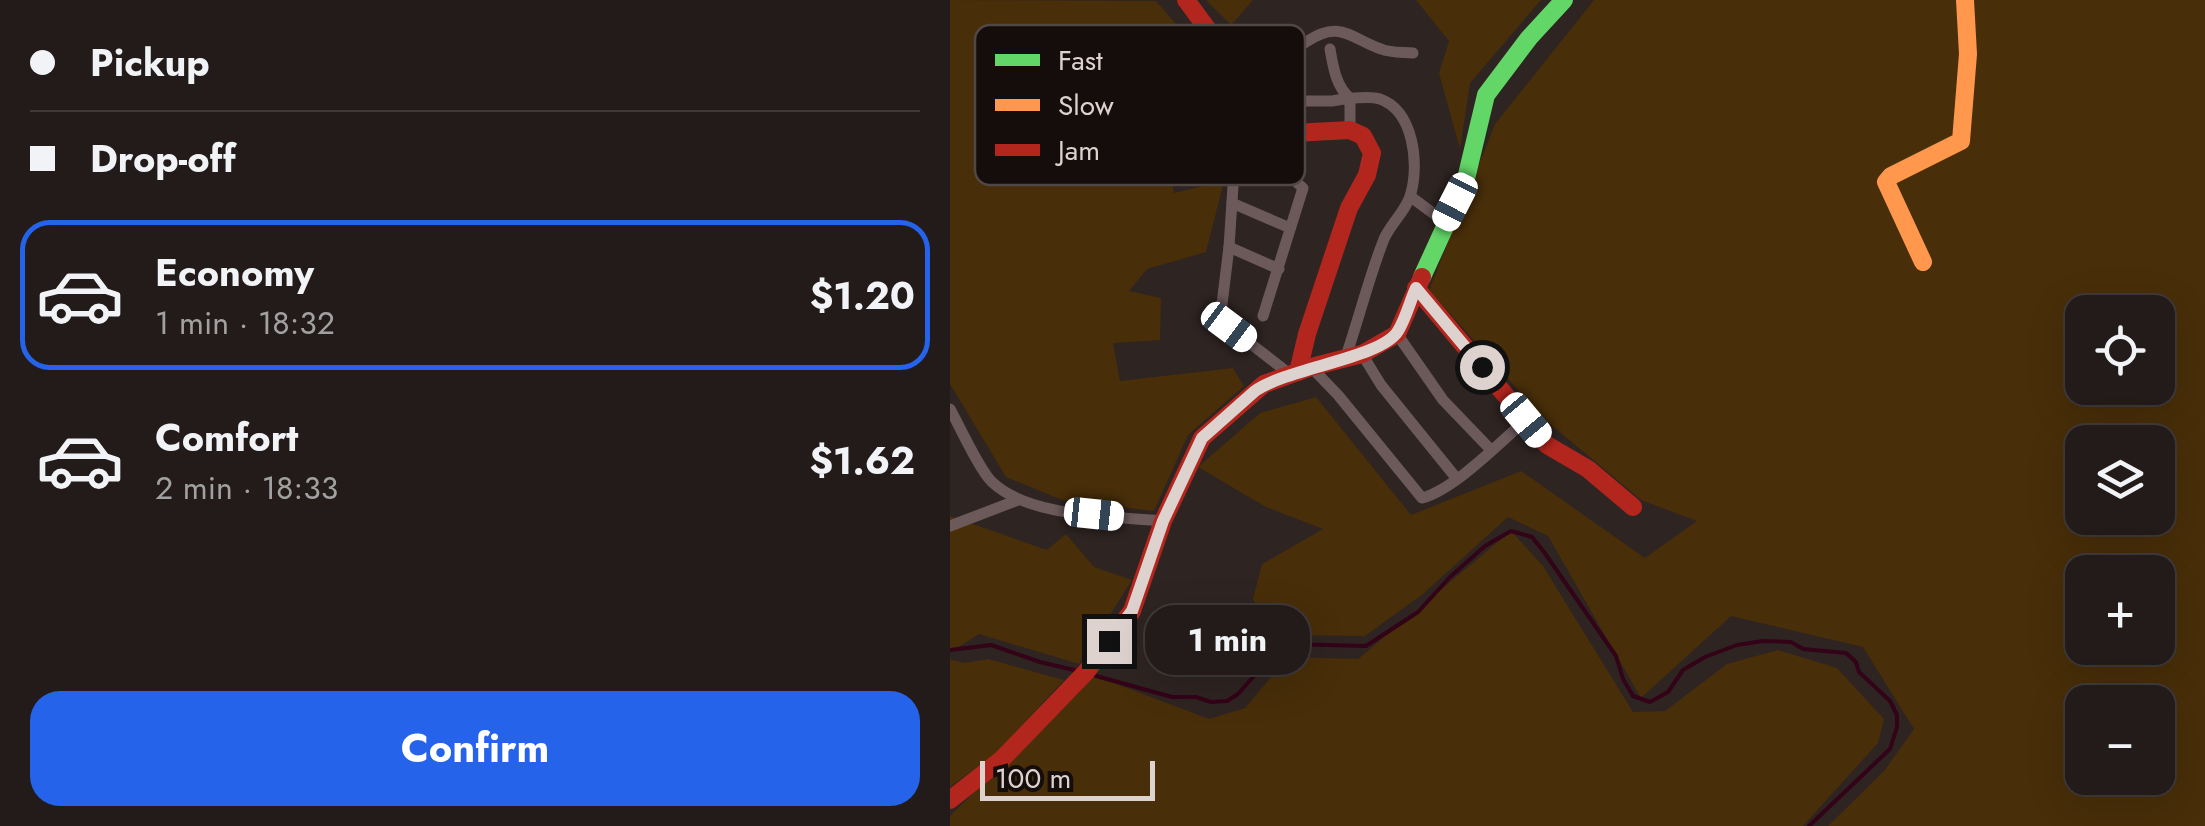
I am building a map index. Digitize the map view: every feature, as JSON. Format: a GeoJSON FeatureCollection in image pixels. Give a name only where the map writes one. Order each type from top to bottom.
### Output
{"type":"FeatureCollection","features":[{"type":"Feature","properties":{"kind":"street"},"geometry":{"type":"LineString","coordinates":[[1186,0],[1206,25]]}},
{"type":"Feature","properties":{"kind":"street"},"geometry":{"type":"LineString","coordinates":[[950,800],[1002,758],[1086,672],[1132,611],[1163,521],[1202,438],[1264,384],[1354,355],[1397,334],[1465,183],[1486,96],[1528,38],[1564,0]]}},
{"type":"Feature","properties":{"kind":"street"},"geometry":{"type":"LineString","coordinates":[[1922,262],[1886,182],[1961,141],[1968,54],[1965,0]]}},
{"type":"Feature","properties":{"kind":"street"},"geometry":{"type":"LineString","coordinates":[[1305,42],[1338,31],[1385,51],[1413,54]]}},
{"type":"Feature","properties":{"kind":"street"},"geometry":{"type":"LineString","coordinates":[[1330,49],[1343,92],[1350,98],[1350,130]]}},
{"type":"Feature","properties":{"kind":"street"},"geometry":{"type":"LineString","coordinates":[[1305,101],[1384,100],[1402,118],[1413,141],[1411,197],[1386,236],[1354,355]]}},
{"type":"Feature","properties":{"kind":"street"},"geometry":{"type":"LineString","coordinates":[[1300,371],[1307,334],[1349,208],[1367,175],[1372,153],[1363,136],[1350,130],[1305,132]]}},
{"type":"Feature","properties":{"kind":"street"},"geometry":{"type":"LineString","coordinates":[[1234,185],[1221,312],[1229,327],[1338,396],[1422,498],[1457,479],[1526,420]]}},
{"type":"Feature","properties":{"kind":"street"},"geometry":{"type":"LineString","coordinates":[[1263,316],[1303,188],[1300,185]]}},
{"type":"Feature","properties":{"kind":"street"},"geometry":{"type":"LineString","coordinates":[[1411,197],[1445,222]]}},
{"type":"Feature","properties":{"kind":"street"},"geometry":{"type":"LineString","coordinates":[[1232,203],[1290,228]]}},
{"type":"Feature","properties":{"kind":"street"},"geometry":{"type":"LineString","coordinates":[[1229,247],[1279,269]]}},
{"type":"Feature","properties":{"kind":"street"},"geometry":{"type":"LineString","coordinates":[[1416,288],[1547,445],[1588,469],[1633,507]]}},
{"type":"Feature","properties":{"kind":"street"},"geometry":{"type":"LineString","coordinates":[[1397,334],[1443,400],[1491,450]]}},
{"type":"Feature","properties":{"kind":"street"},"geometry":{"type":"LineString","coordinates":[[1354,355],[1457,479]]}},
{"type":"Feature","properties":{"kind":"street"},"geometry":{"type":"LineString","coordinates":[[950,409],[990,481],[1018,500],[1060,510],[1163,521]]}},
{"type":"Feature","properties":{"kind":"street"},"geometry":{"type":"LineString","coordinates":[[950,526],[1018,500]]}},
{"type":"Feature","properties":{"kind":"shaded area"},"geometry":{"type":"Polygon","coordinates":[[[950,0],[1156,1],[1177,25],[975,25],[975,185],[1172,185],[1174,193],[1223,185],[1206,252],[1147,269],[1129,291],[1161,298],[1160,340],[1113,343],[1120,381],[1233,368],[1244,386],[1188,435],[1154,511],[1062,500],[1006,477],[950,384],[950,0]]]}},
{"type":"Feature","properties":{"kind":"shaded area"},"geometry":{"type":"Polygon","coordinates":[[[1206,0],[1253,0],[1231,25],[1206,0]]]}},
{"type":"Feature","properties":{"kind":"shaded area"},"geometry":{"type":"Polygon","coordinates":[[[1416,0],[1541,0],[1470,83],[1460,149],[1439,73],[1449,41],[1416,0]]]}},
{"type":"Feature","properties":{"kind":"shaded area"},"geometry":{"type":"Polygon","coordinates":[[[1594,0],[2205,0],[2205,826],[1828,826],[1884,771],[1914,729],[1863,647],[1731,616],[1641,698],[1548,536],[1508,517],[1423,594],[1365,636],[1273,635],[1253,599],[1262,564],[1323,529],[1266,507],[1198,467],[1260,413],[1316,397],[1411,515],[1521,471],[1645,558],[1697,521],[1641,500],[1543,418],[1429,290],[1495,124],[1594,0]]]}},
{"type":"Feature","properties":{"kind":"shaded area"},"geometry":{"type":"Polygon","coordinates":[[[950,516],[1047,550],[1066,534],[1094,567],[1132,580],[1079,664],[979,634],[950,649],[950,516]]]}},
{"type":"Feature","properties":{"kind":"shaded area"},"geometry":{"type":"Polygon","coordinates":[[[1511,531],[1543,566],[1633,712],[1665,711],[1727,664],[1778,650],[1837,668],[1884,719],[1878,743],[1803,826],[950,826],[950,816],[1093,675],[1209,719],[1245,708],[1288,657],[1358,659],[1511,531]]]}},
{"type":"Feature","properties":{"kind":"shaded area"},"geometry":{"type":"Polygon","coordinates":[[[950,659],[963,663],[988,659],[1064,680],[997,752],[950,787],[950,659]]]}},
{"type":"Feature","properties":{"kind":"waterway"},"geometry":{"type":"LineString","coordinates":[[1096,676],[1172,697],[1227,701],[1278,649],[1288,644],[1366,646],[1418,612],[1485,546],[1511,531],[1532,537],[1544,552],[1616,656],[1633,696],[1650,702],[1668,692],[1683,670],[1705,657],[1737,645],[1763,641],[1791,642],[1803,649],[1846,653],[1856,662],[1859,672],[1890,701],[1897,715],[1897,727],[1890,749],[1809,826]]}},
{"type":"Feature","properties":{"kind":"waterway"},"geometry":{"type":"LineString","coordinates":[[950,650],[991,645],[1074,670]]}},
{"type":"Feature","properties":{"kind":"traffic: fast"},"geometry":{"type":"LineString","coordinates":[[1422,277],[1465,183],[1486,95],[1564,0]]}},
{"type":"Feature","properties":{"kind":"traffic: slow"},"geometry":{"type":"LineString","coordinates":[[1923,262],[1886,182],[1961,141],[1968,54],[1965,0]]}},
{"type":"Feature","properties":{"kind":"traffic: jam"},"geometry":{"type":"LineString","coordinates":[[1186,0],[1205,25]]}},
{"type":"Feature","properties":{"kind":"traffic: jam"},"geometry":{"type":"LineString","coordinates":[[1298,372],[1349,208],[1367,175],[1372,153],[1363,136],[1350,130],[1305,132]]}},
{"type":"Feature","properties":{"kind":"traffic: jam"},"geometry":{"type":"LineString","coordinates":[[950,800],[1002,759],[1086,672],[1132,611],[1163,521],[1202,438],[1264,384],[1362,354],[1397,334],[1422,277]]}},
{"type":"Feature","properties":{"kind":"traffic: jam"},"geometry":{"type":"LineString","coordinates":[[1416,288],[1547,445],[1588,469],[1633,507]]}},
{"type":"Feature","properties":{"kind":"route"},"geometry":{"type":"LineString","coordinates":[[1109,641],[1132,611],[1163,521],[1202,438],[1264,384],[1383,344],[1397,334],[1416,288],[1482,367]]}}]}
